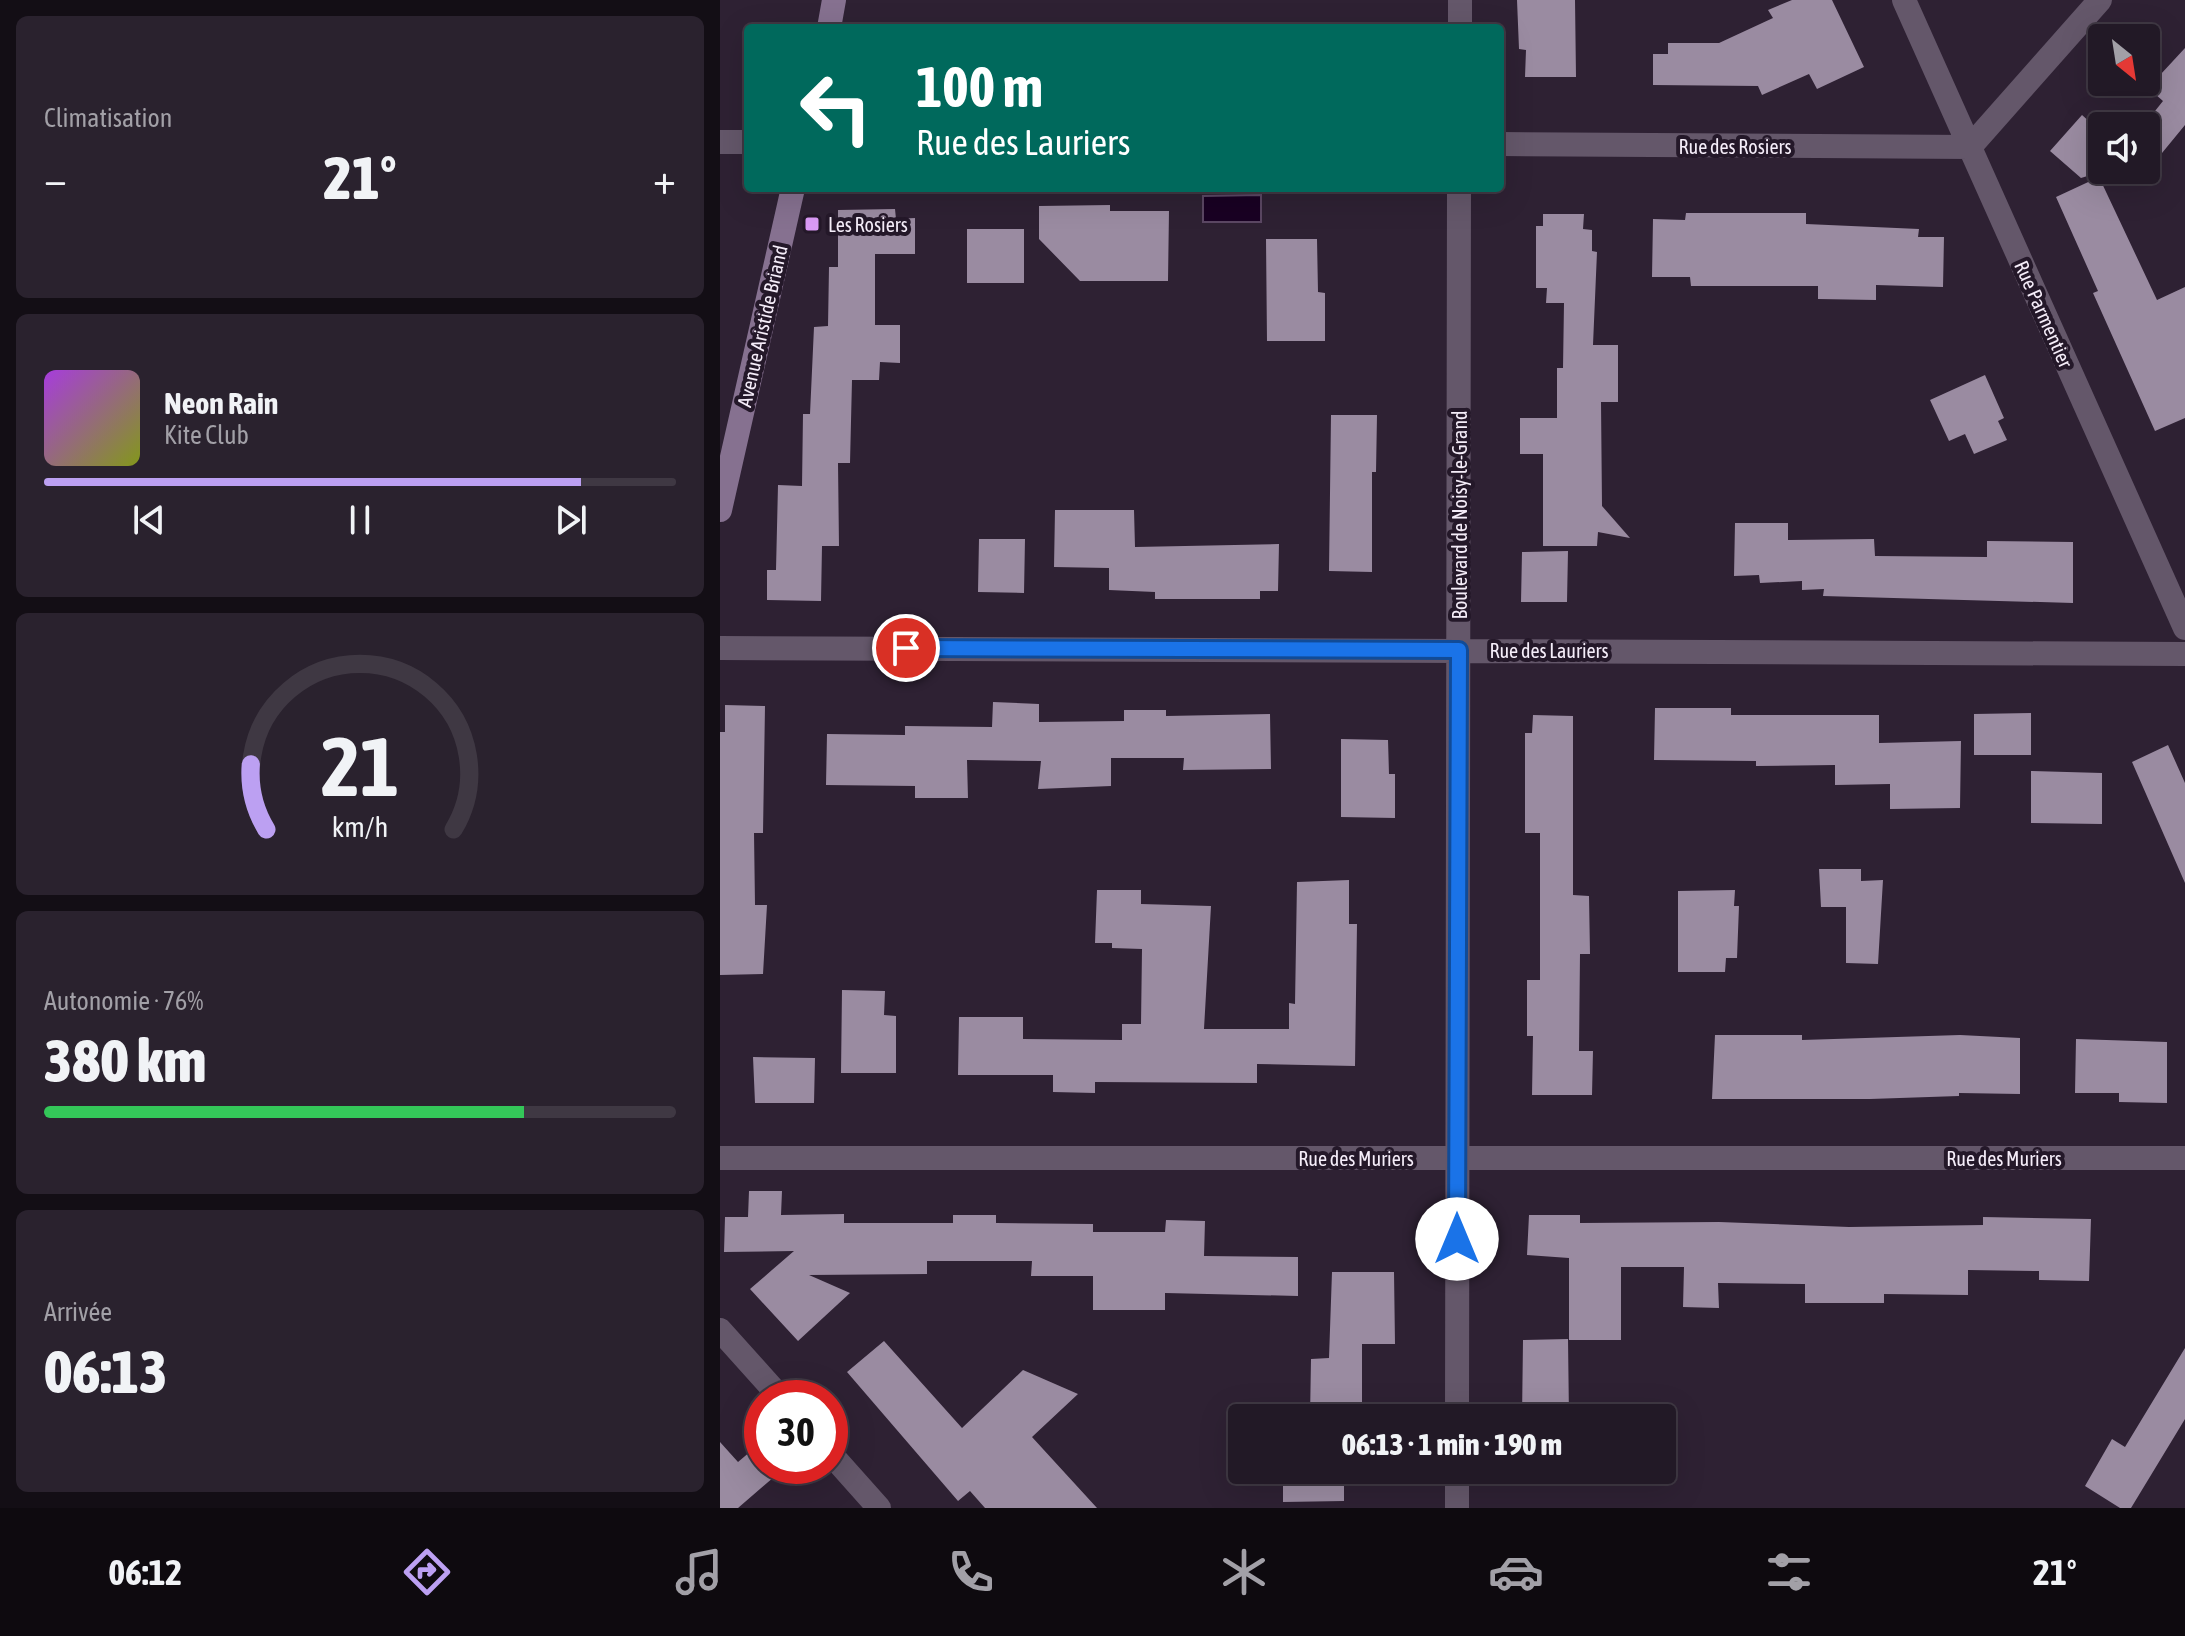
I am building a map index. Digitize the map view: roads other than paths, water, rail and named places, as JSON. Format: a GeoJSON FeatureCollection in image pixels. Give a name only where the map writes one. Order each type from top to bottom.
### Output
{"type":"FeatureCollection","features":[{"type":"Feature","properties":{"kind":"street"},"geometry":{"type":"LineString","coordinates":[[830,24],[834,0]]}},
{"type":"Feature","properties":{"kind":"street"},"geometry":{"type":"LineString","coordinates":[[1460,0],[1460,24]]}},
{"type":"Feature","properties":{"kind":"street","name":"Rue Parmentier"},"geometry":{"type":"LineString","coordinates":[[1904,0],[2185,628]]}},
{"type":"Feature","properties":{"kind":"street"},"geometry":{"type":"LineString","coordinates":[[1970,147],[2100,0]]}},
{"type":"Feature","properties":{"kind":"street"},"geometry":{"type":"LineString","coordinates":[[720,142],[744,142]]}},
{"type":"Feature","properties":{"kind":"street","name":"Rue des Rosiers"},"geometry":{"type":"LineString","coordinates":[[1504,144],[1970,147]]}},
{"type":"Feature","properties":{"kind":"street","name":"Avenue Aristide Briand"},"geometry":{"type":"LineString","coordinates":[[720,510],[792,192]]}},
{"type":"Feature","properties":{"kind":"street","name":"Boulevard de Noisy-le-Grand"},"geometry":{"type":"LineString","coordinates":[[1457,1404],[1459,192]]}},
{"type":"Feature","properties":{"kind":"street","name":"Rue des Lauriers"},"geometry":{"type":"LineString","coordinates":[[720,648],[2185,654]]}},
{"type":"Feature","properties":{"kind":"street","name":"Rue des Muriers"},"geometry":{"type":"LineString","coordinates":[[720,1158],[2185,1158]]}},
{"type":"Feature","properties":{"kind":"street"},"geometry":{"type":"LineString","coordinates":[[720,1330],[765,1380]]}},
{"type":"Feature","properties":{"kind":"street"},"geometry":{"type":"LineString","coordinates":[[848,1473],[879,1508]]}},
{"type":"Feature","properties":{"kind":"street"},"geometry":{"type":"LineString","coordinates":[[1457,1484],[1457,1508]]}},
{"type":"Feature","properties":{"kind":"place","name":"Les Rosiers"},"geometry":{"type":"Point","coordinates":[812,224]}}]}
